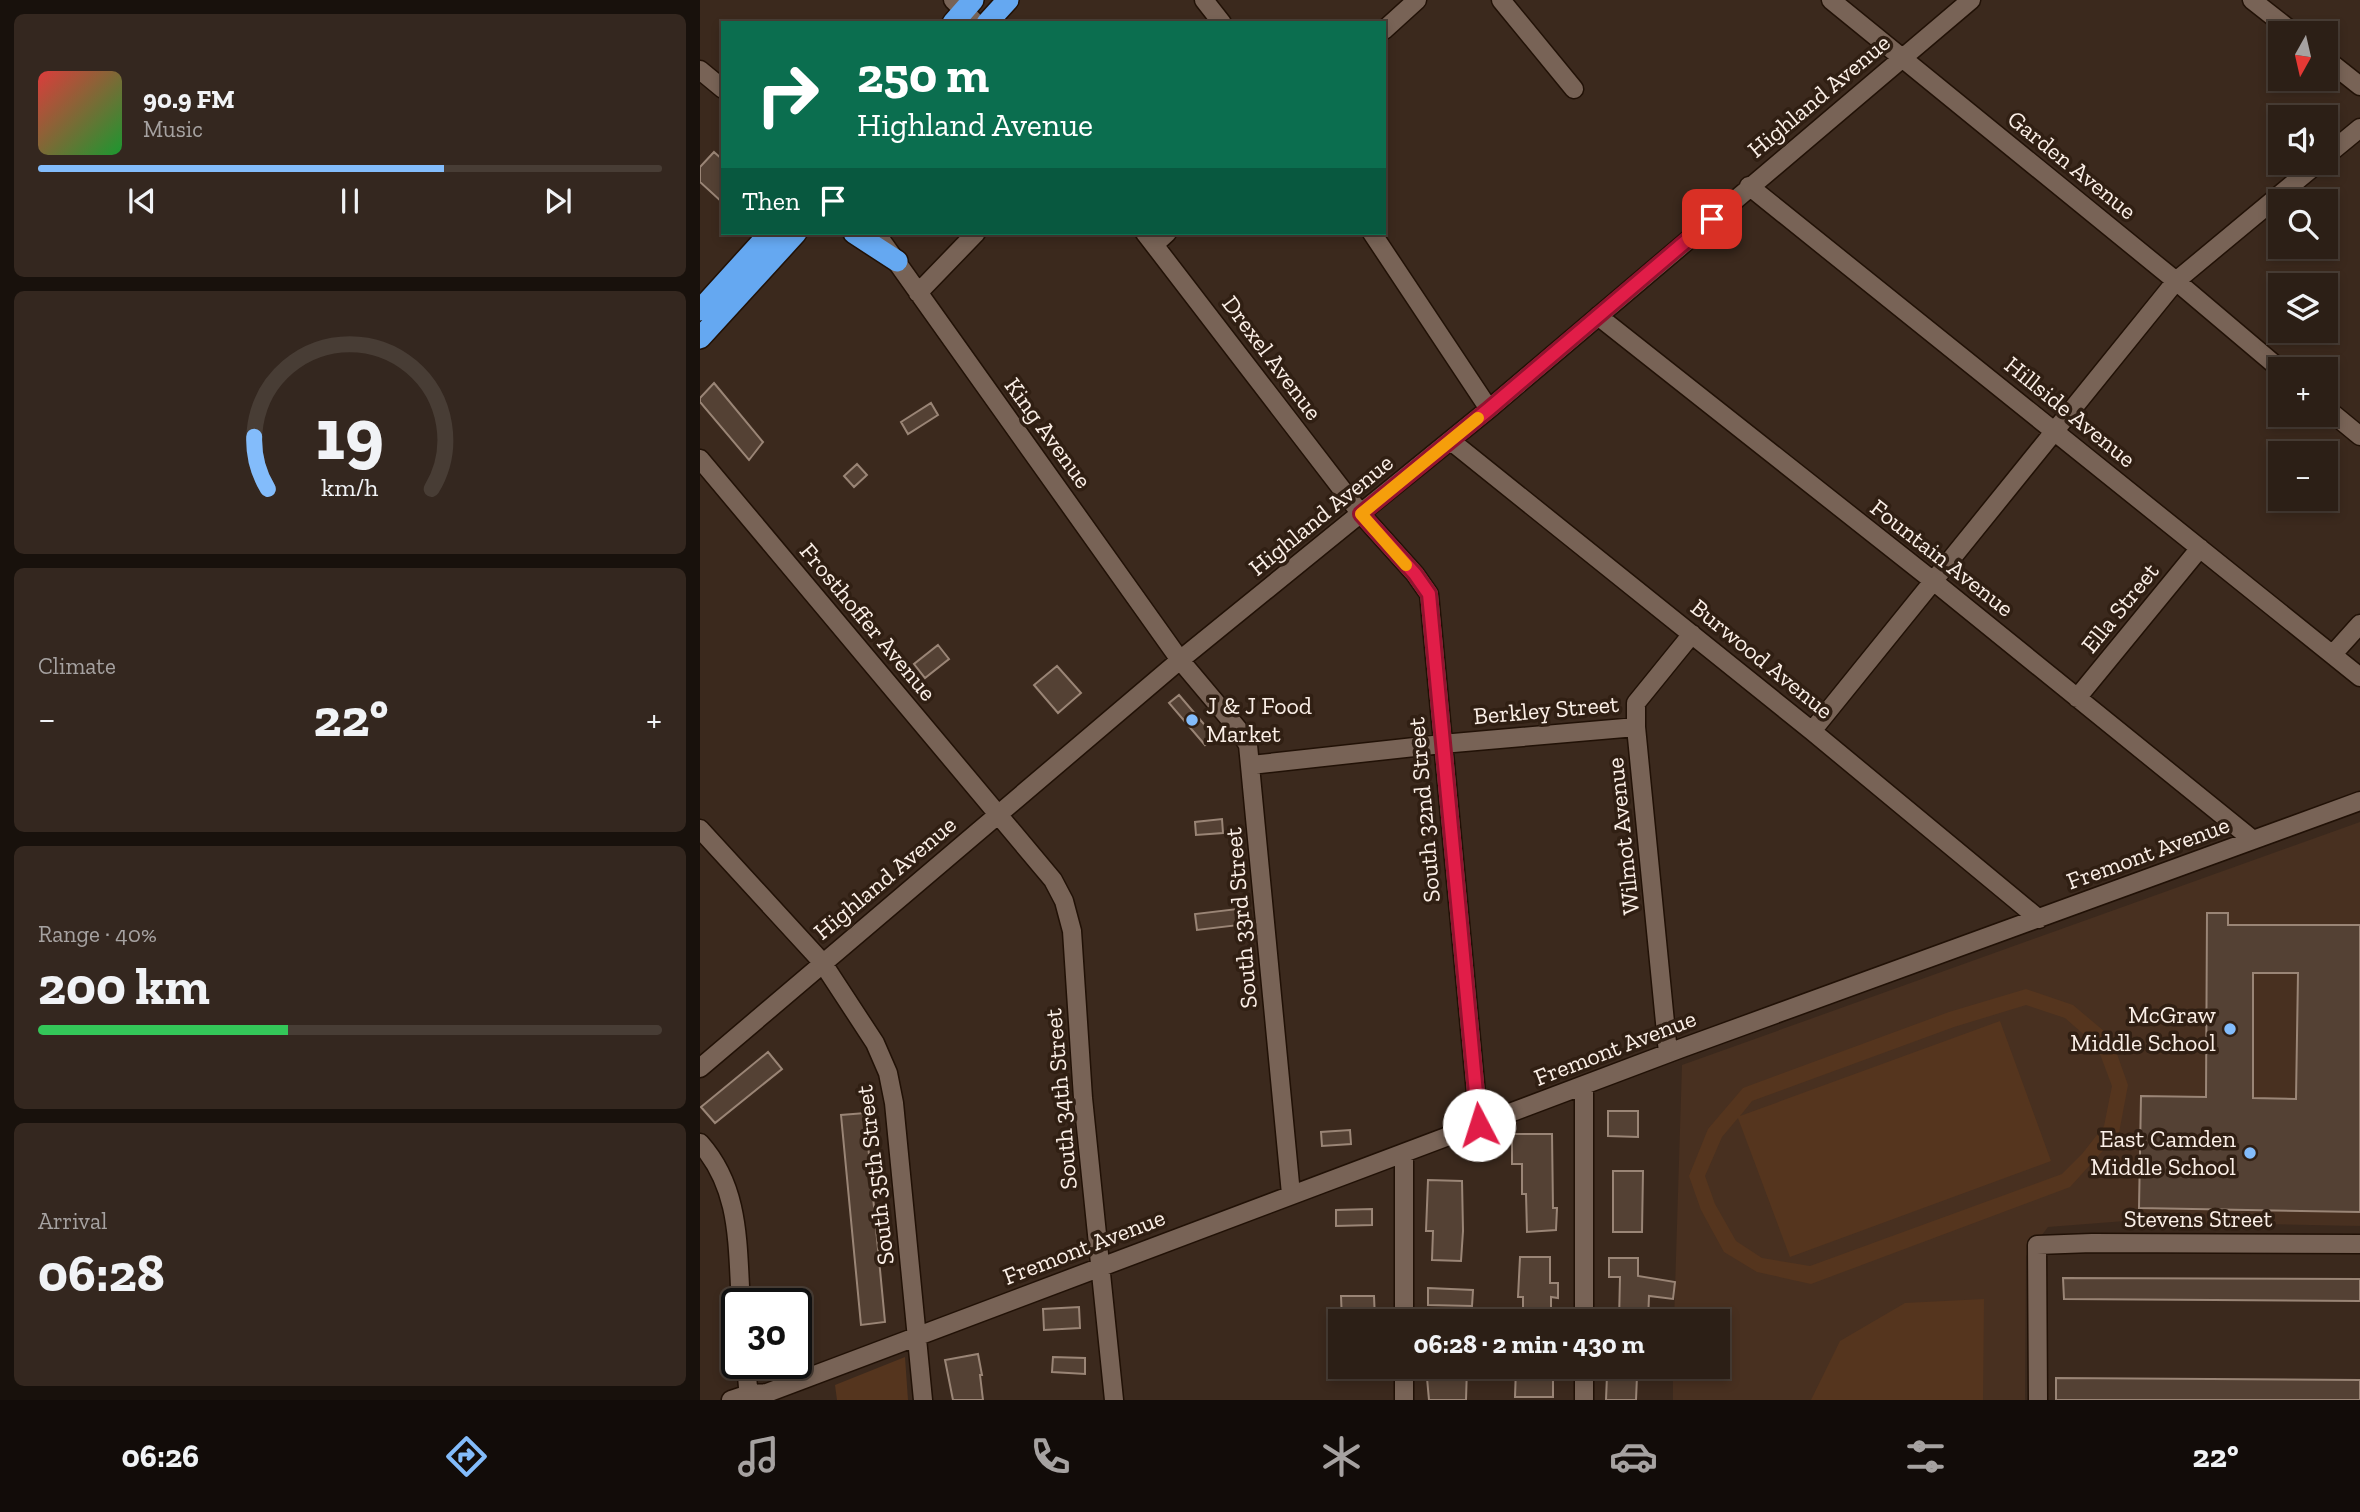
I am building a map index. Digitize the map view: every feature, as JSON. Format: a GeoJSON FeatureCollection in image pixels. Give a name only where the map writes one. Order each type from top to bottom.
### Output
{"type":"FeatureCollection","features":[{"type":"Feature","properties":{"kind":"highway"},"geometry":{"type":"LineString","coordinates":[[989,21],[1008,0]]}},
{"type":"Feature","properties":{"kind":"highway"},"geometry":{"type":"LineString","coordinates":[[700,310],[768,235]]}},
{"type":"Feature","properties":{"kind":"highway"},"geometry":{"type":"LineString","coordinates":[[700,338],[794,235]]}},
{"type":"Feature","properties":{"kind":"highway"},"geometry":{"type":"LineString","coordinates":[[856,235],[897,261]]}},
{"type":"Feature","properties":{"kind":"street"},"geometry":{"type":"LineString","coordinates":[[1204,0],[1220,21]]}},
{"type":"Feature","properties":{"kind":"street"},"geometry":{"type":"LineString","coordinates":[[1386,28],[1417,0]]}},
{"type":"Feature","properties":{"kind":"street"},"geometry":{"type":"LineString","coordinates":[[1501,0],[1574,89]]}},
{"type":"Feature","properties":{"kind":"street","name":"Garden Avenue"},"geometry":{"type":"LineString","coordinates":[[1831,0],[2268,359]]}},
{"type":"Feature","properties":{"kind":"street","name":"Highland Avenue"},"geometry":{"type":"LineString","coordinates":[[700,1068],[1180,660],[1451,441],[1971,0]]}},
{"type":"Feature","properties":{"kind":"street"},"geometry":{"type":"LineString","coordinates":[[2252,0],[2279,21]]}},
{"type":"Feature","properties":{"kind":"street"},"geometry":{"type":"LineString","coordinates":[[2338,69],[2360,86]]}},
{"type":"Feature","properties":{"kind":"street"},"geometry":{"type":"LineString","coordinates":[[700,70],[721,87]]}},
{"type":"Feature","properties":{"kind":"street"},"geometry":{"type":"LineString","coordinates":[[2338,146],[2360,128]]}},
{"type":"Feature","properties":{"kind":"street"},"geometry":{"type":"LineString","coordinates":[[1812,731],[2176,281],[2304,175]]}},
{"type":"Feature","properties":{"kind":"street","name":"Hillside Avenue"},"geometry":{"type":"LineString","coordinates":[[1749,186],[2360,677]]}},
{"type":"Feature","properties":{"kind":"street","name":"King Avenue"},"geometry":{"type":"LineString","coordinates":[[878,235],[1180,660]]}},
{"type":"Feature","properties":{"kind":"street"},"geometry":{"type":"LineString","coordinates":[[918,293],[974,235]]}},
{"type":"Feature","properties":{"kind":"street"},"geometry":{"type":"LineString","coordinates":[[1373,235],[1489,409]]}},
{"type":"Feature","properties":{"kind":"street","name":"Drexel Avenue"},"geometry":{"type":"LineString","coordinates":[[1156,237],[1361,514]]}},
{"type":"Feature","properties":{"kind":"street","name":"Fountain Avenue"},"geometry":{"type":"LineString","coordinates":[[1598,316],[1933,580],[2253,841]]}},
{"type":"Feature","properties":{"kind":"street"},"geometry":{"type":"LineString","coordinates":[[2338,418],[2360,436]]}},
{"type":"Feature","properties":{"kind":"street","name":"Burwood Avenue"},"geometry":{"type":"LineString","coordinates":[[1451,441],[1812,731],[2039,919]]}},
{"type":"Feature","properties":{"kind":"street","name":"Frosthoffer Avenue"},"geometry":{"type":"LineString","coordinates":[[700,459],[999,816]]}},
{"type":"Feature","properties":{"kind":"street","name":"South 32nd Street"},"geometry":{"type":"LineString","coordinates":[[1361,514],[1415,574],[1429,594],[1479,1125]]}},
{"type":"Feature","properties":{"kind":"street","name":"Ella Street"},"geometry":{"type":"LineString","coordinates":[[2077,698],[2200,548]]}},
{"type":"Feature","properties":{"kind":"street"},"geometry":{"type":"LineString","coordinates":[[2333,654],[2360,624]]}},
{"type":"Feature","properties":{"kind":"street","name":"Wilmot Avenue"},"geometry":{"type":"LineString","coordinates":[[1668,1053],[1636,727],[1636,703],[1692,634]]}},
{"type":"Feature","properties":{"kind":"street","name":"South 33rd Street"},"geometry":{"type":"LineString","coordinates":[[1180,660],[1238,729],[1248,745],[1291,1194]]}},
{"type":"Feature","properties":{"kind":"street","name":"Berkley Street"},"geometry":{"type":"LineString","coordinates":[[1251,765],[1442,744],[1636,727]]}},
{"type":"Feature","properties":{"kind":"street","name":"Fremont Avenue"},"geometry":{"type":"LineString","coordinates":[[731,1400],[767,1393],[1668,1053],[2360,801]]}},
{"type":"Feature","properties":{"kind":"street","name":"South 34th Street"},"geometry":{"type":"LineString","coordinates":[[999,816],[1053,880],[1064,901],[1072,931],[1083,1098],[1114,1400]]}},
{"type":"Feature","properties":{"kind":"street","name":"South 35th Street"},"geometry":{"type":"LineString","coordinates":[[700,829],[822,962],[875,1043],[888,1073],[894,1103],[923,1400]]}},
{"type":"Feature","properties":{"kind":"street"},"geometry":{"type":"LineString","coordinates":[[1584,1086],[1584,1309]]}},
{"type":"Feature","properties":{"kind":"street"},"geometry":{"type":"LineString","coordinates":[[700,1143],[726,1181],[734,1218],[740,1288]]}},
{"type":"Feature","properties":{"kind":"street"},"geometry":{"type":"LineString","coordinates":[[1404,1154],[1404,1309]]}},
{"type":"Feature","properties":{"kind":"street","name":"Stevens Street"},"geometry":{"type":"LineString","coordinates":[[2038,1400],[2037,1245],[2360,1244]]}},
{"type":"Feature","properties":{"kind":"street"},"geometry":{"type":"LineString","coordinates":[[747,1379],[749,1397]]}},
{"type":"Feature","properties":{"kind":"street"},"geometry":{"type":"LineString","coordinates":[[1404,1379],[1404,1400]]}},
{"type":"Feature","properties":{"kind":"street"},"geometry":{"type":"LineString","coordinates":[[1584,1379],[1584,1400]]}},
{"type":"Feature","properties":{"kind":"shaded area"},"geometry":{"type":"Polygon","coordinates":[[[2360,822],[2360,1226],[2125,1221],[2048,1227],[2026,1256],[2025,1400],[1673,1400],[1673,1379],[1730,1379],[1730,1309],[1674,1309],[1682,1065],[2360,822]]]}},
{"type":"Feature","properties":{"kind":"shaded area"},"geometry":{"type":"Polygon","coordinates":[[[2026,989],[2073,1005],[2111,1037],[2128,1085],[2119,1133],[2070,1187],[1811,1284],[1757,1272],[1724,1252],[1701,1210],[1689,1176],[1708,1129],[1743,1088],[1949,1012],[2026,989]],[[2026,1005],[1954,1027],[1752,1101],[1740,1116],[2000,1021],[2051,1161],[1790,1257],[1738,1118],[1722,1137],[1705,1176],[1715,1204],[1736,1241],[1762,1258],[1810,1266],[2062,1174],[2104,1126],[2112,1086],[2097,1046],[2065,1018],[2026,1005]]]}},
{"type":"Feature","properties":{"kind":"shaded area"},"geometry":{"type":"Polygon","coordinates":[[[1984,1299],[1983,1400],[1811,1400],[1840,1341],[1905,1303],[1984,1299]]]}},
{"type":"Feature","properties":{"kind":"shaded area"},"geometry":{"type":"Polygon","coordinates":[[[905,1357],[908,1400],[837,1400],[835,1385],[905,1357]]]}},
{"type":"Feature","properties":{"kind":"building"},"geometry":{"type":"Polygon","coordinates":[[[714,152],[721,158],[721,201],[700,182],[700,167],[714,152]]]}},
{"type":"Feature","properties":{"kind":"building"},"geometry":{"type":"Polygon","coordinates":[[[714,383],[763,442],[749,460],[700,402],[700,398],[714,383]]]}},
{"type":"Feature","properties":{"kind":"building"},"geometry":{"type":"Polygon","coordinates":[[[931,403],[938,415],[908,434],[901,422],[931,403]]]}},
{"type":"Feature","properties":{"kind":"building"},"geometry":{"type":"Polygon","coordinates":[[[857,464],[867,475],[854,487],[844,476],[857,464]]]}},
{"type":"Feature","properties":{"kind":"building"},"geometry":{"type":"Polygon","coordinates":[[[938,645],[949,659],[925,678],[914,664],[938,645]]]}},
{"type":"Feature","properties":{"kind":"building"},"geometry":{"type":"Polygon","coordinates":[[[1057,666],[1081,693],[1058,713],[1034,685],[1057,666]]]}},
{"type":"Feature","properties":{"kind":"building","name":"J & J Food Market"},"geometry":{"type":"Polygon","coordinates":[[[1179,695],[1215,737],[1205,745],[1169,703],[1179,695]]]}},
{"type":"Feature","properties":{"kind":"building"},"geometry":{"type":"Polygon","coordinates":[[[1222,819],[1223,833],[1196,835],[1195,822],[1222,819]]]}},
{"type":"Feature","properties":{"kind":"building"},"geometry":{"type":"Polygon","coordinates":[[[1237,909],[1239,925],[1197,930],[1195,914],[1237,909]]]}},
{"type":"Feature","properties":{"kind":"building","name":"East Camden Middle School"},"geometry":{"type":"Polygon","coordinates":[[[2207,913],[2228,913],[2228,925],[2360,925],[2360,1212],[2139,1208],[2141,1096],[2206,1097],[2207,913]],[[2253,973],[2253,1098],[2296,1099],[2298,973],[2253,973]]]}},
{"type":"Feature","properties":{"kind":"building"},"geometry":{"type":"Polygon","coordinates":[[[768,1052],[782,1069],[715,1123],[701,1107],[768,1052]]]}},
{"type":"Feature","properties":{"kind":"building"},"geometry":{"type":"Polygon","coordinates":[[[1608,1111],[1638,1111],[1638,1137],[1608,1136],[1608,1111]]]}},
{"type":"Feature","properties":{"kind":"building"},"geometry":{"type":"Polygon","coordinates":[[[865,1113],[885,1322],[861,1325],[841,1115],[865,1113]]]}},
{"type":"Feature","properties":{"kind":"building"},"geometry":{"type":"Polygon","coordinates":[[[1350,1130],[1351,1144],[1322,1146],[1321,1132],[1350,1130]]]}},
{"type":"Feature","properties":{"kind":"building"},"geometry":{"type":"Polygon","coordinates":[[[1512,1134],[1552,1134],[1556,1230],[1527,1232],[1526,1194],[1522,1194],[1522,1164],[1512,1164],[1512,1134]]]}},
{"type":"Feature","properties":{"kind":"building"},"geometry":{"type":"Polygon","coordinates":[[[1613,1171],[1643,1171],[1642,1232],[1613,1232],[1613,1171]]]}},
{"type":"Feature","properties":{"kind":"building"},"geometry":{"type":"Polygon","coordinates":[[[1428,1180],[1462,1181],[1461,1261],[1432,1260],[1433,1231],[1426,1231],[1428,1180]]]}},
{"type":"Feature","properties":{"kind":"building"},"geometry":{"type":"Polygon","coordinates":[[[1372,1209],[1372,1225],[1336,1226],[1336,1210],[1372,1209]]]}},
{"type":"Feature","properties":{"kind":"building"},"geometry":{"type":"Polygon","coordinates":[[[1520,1257],[1550,1257],[1550,1283],[1558,1283],[1558,1298],[1551,1297],[1551,1309],[1523,1309],[1523,1297],[1518,1297],[1520,1257]]]}},
{"type":"Feature","properties":{"kind":"building"},"geometry":{"type":"Polygon","coordinates":[[[1609,1258],[1638,1258],[1638,1276],[1675,1282],[1673,1299],[1649,1296],[1648,1309],[1619,1309],[1620,1277],[1609,1277],[1609,1258]]]}},
{"type":"Feature","properties":{"kind":"building"},"geometry":{"type":"Polygon","coordinates":[[[2063,1278],[2360,1279],[2360,1301],[2064,1299],[2063,1278]]]}},
{"type":"Feature","properties":{"kind":"building"},"geometry":{"type":"Polygon","coordinates":[[[1428,1288],[1473,1290],[1472,1306],[1428,1305],[1428,1288]]]}},
{"type":"Feature","properties":{"kind":"building"},"geometry":{"type":"Polygon","coordinates":[[[1341,1296],[1374,1296],[1375,1309],[1342,1309],[1341,1296]]]}},
{"type":"Feature","properties":{"kind":"building"},"geometry":{"type":"Polygon","coordinates":[[[1079,1307],[1080,1328],[1044,1330],[1043,1309],[1079,1307]]]}},
{"type":"Feature","properties":{"kind":"building"},"geometry":{"type":"Polygon","coordinates":[[[978,1354],[983,1400],[953,1400],[945,1360],[978,1354]]]}},
{"type":"Feature","properties":{"kind":"building"},"geometry":{"type":"Polygon","coordinates":[[[1053,1357],[1085,1358],[1085,1374],[1052,1372],[1053,1357]]]}},
{"type":"Feature","properties":{"kind":"building"},"geometry":{"type":"Polygon","coordinates":[[[2056,1378],[2360,1380],[2360,1400],[2056,1400],[2056,1378]]]}},
{"type":"Feature","properties":{"kind":"building"},"geometry":{"type":"Polygon","coordinates":[[[1427,1379],[1467,1379],[1466,1400],[1429,1400],[1427,1379]]]}},
{"type":"Feature","properties":{"kind":"building"},"geometry":{"type":"Polygon","coordinates":[[[1516,1379],[1553,1379],[1553,1397],[1515,1397],[1516,1379]]]}},
{"type":"Feature","properties":{"kind":"building"},"geometry":{"type":"Polygon","coordinates":[[[1607,1379],[1637,1379],[1636,1400],[1606,1400],[1607,1379]]]}},
{"type":"Feature","properties":{"kind":"slow traffic"},"geometry":{"type":"LineString","coordinates":[[1406,565],[1361,514],[1478,418]]}},
{"type":"Feature","properties":{"kind":"place","name":"J & J Food Market"},"geometry":{"type":"Point","coordinates":[1192,720]}},
{"type":"Feature","properties":{"kind":"place","name":"McGraw Middle School"},"geometry":{"type":"Point","coordinates":[2230,1029]}},
{"type":"Feature","properties":{"kind":"place","name":"East Camden Middle School"},"geometry":{"type":"Point","coordinates":[2250,1153]}},
{"type":"Feature","properties":{"kind":"route"},"geometry":{"type":"LineString","coordinates":[[1479,1125],[1429,594],[1415,574],[1361,514],[1712,219]]}}]}
